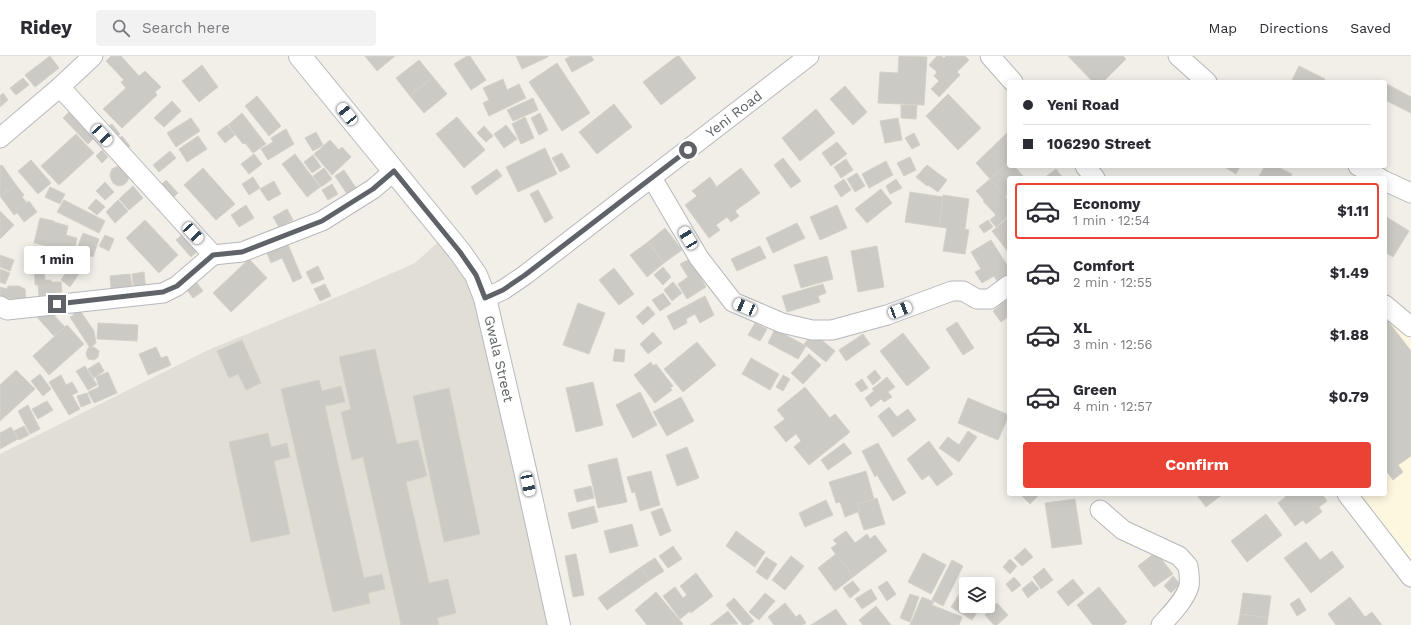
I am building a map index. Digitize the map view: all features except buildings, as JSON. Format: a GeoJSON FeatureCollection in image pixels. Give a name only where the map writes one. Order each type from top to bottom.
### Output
{"type":"FeatureCollection","features":[{"type":"Feature","properties":{"kind":"street"},"geometry":{"type":"LineString","coordinates":[[0,138],[60,87],[93,56]]}},
{"type":"Feature","properties":{"kind":"street","name":"Gwala Street"},"geometry":{"type":"LineString","coordinates":[[300,56],[460,252],[476,275],[485,298],[524,462],[559,625]]}},
{"type":"Feature","properties":{"kind":"street","name":"Yeni Road"},"geometry":{"type":"LineString","coordinates":[[485,298],[503,290],[525,275],[809,56]]}},
{"type":"Feature","properties":{"kind":"street"},"geometry":{"type":"LineString","coordinates":[[990,56],[1011,80]]}},
{"type":"Feature","properties":{"kind":"street"},"geometry":{"type":"LineString","coordinates":[[1178,56],[1205,80]]}},
{"type":"Feature","properties":{"kind":"street"},"geometry":{"type":"LineString","coordinates":[[60,87],[213,255]]}},
{"type":"Feature","properties":{"kind":"street"},"geometry":{"type":"LineString","coordinates":[[1087,168],[1093,176]]}},
{"type":"Feature","properties":{"kind":"street"},"geometry":{"type":"LineString","coordinates":[[1362,168],[1376,176]]}},
{"type":"Feature","properties":{"kind":"street"},"geometry":{"type":"LineString","coordinates":[[0,306],[7,310],[163,292],[177,286],[213,255],[242,252],[322,221],[373,189],[394,171]]}},
{"type":"Feature","properties":{"kind":"street"},"geometry":{"type":"LineString","coordinates":[[652,178],[699,258],[733,302],[782,323],[812,330],[832,330],[887,315],[952,291],[963,291],[978,299],[990,299],[1007,286]]}},
{"type":"Feature","properties":{"kind":"street"},"geometry":{"type":"LineString","coordinates":[[1387,182],[1411,193]]}},
{"type":"Feature","properties":{"kind":"street"},"geometry":{"type":"LineString","coordinates":[[1387,307],[1411,327]]}},
{"type":"Feature","properties":{"kind":"street"},"geometry":{"type":"LineString","coordinates":[[1348,496],[1411,577]]}},
{"type":"Feature","properties":{"kind":"street"},"geometry":{"type":"LineString","coordinates":[[1100,510],[1123,530],[1179,556],[1188,566],[1189,584],[1186,592],[1175,609],[1161,625]]}},
{"type":"Feature","properties":{"kind":"shaded area"},"geometry":{"type":"Polygon","coordinates":[[[446,235],[476,276],[559,625],[0,625],[0,454],[208,350],[415,263],[446,235]]]}},
{"type":"Feature","properties":{"kind":"shaded area"},"geometry":{"type":"Polygon","coordinates":[[[1387,308],[1411,328],[1411,577],[1348,496],[1387,496],[1387,308]]]}},
{"type":"Feature","properties":{"kind":"route"},"geometry":{"type":"LineString","coordinates":[[57,304],[163,292],[177,286],[213,255],[242,252],[322,221],[373,189],[394,171],[460,252],[476,275],[485,298],[503,290],[525,275],[688,150]]}}]}
